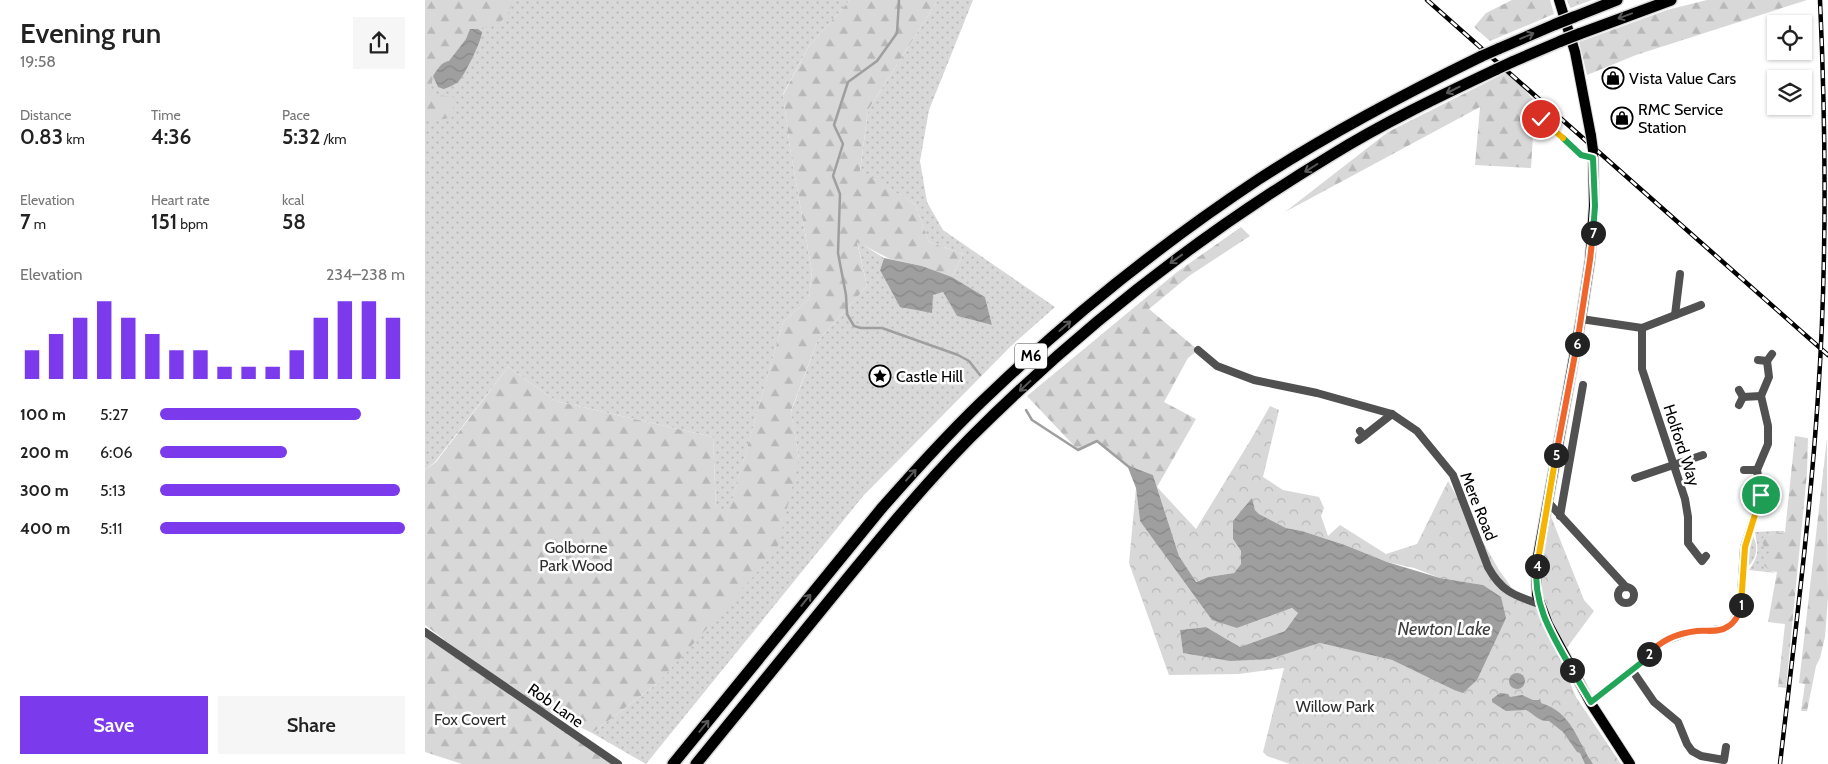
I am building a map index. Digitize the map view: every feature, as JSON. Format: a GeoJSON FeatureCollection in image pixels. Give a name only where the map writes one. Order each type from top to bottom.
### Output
{"type":"FeatureCollection","features":[{"type":"Feature","properties":{"kind":"highway","name":"M6"},"geometry":{"type":"LineString","coordinates":[[673,764],[893,495],[992,391],[1062,328],[1142,262],[1260,179],[1384,106],[1482,56],[1617,0]]}},
{"type":"Feature","properties":{"kind":"highway","name":"M6"},"geometry":{"type":"LineString","coordinates":[[697,764],[907,506],[975,433],[1073,341],[1151,277],[1211,233],[1273,192],[1331,155],[1388,123],[1512,62],[1561,41],[1671,0]]}},
{"type":"Feature","properties":{"kind":"main road"},"geometry":{"type":"LineString","coordinates":[[1559,0],[1575,52],[1591,136],[1595,206],[1581,319],[1536,567],[1536,586],[1539,604],[1548,624],[1591,702],[1630,764]]}},
{"type":"Feature","properties":{"kind":"street"},"geometry":{"type":"LineString","coordinates":[[1541,119],[1581,155],[1593,154]]}},
{"type":"Feature","properties":{"kind":"street"},"geometry":{"type":"LineString","coordinates":[[1675,315],[1680,274]]}},
{"type":"Feature","properties":{"kind":"street"},"geometry":{"type":"LineString","coordinates":[[1581,319],[1642,328],[1701,305]]}},
{"type":"Feature","properties":{"kind":"street","name":"Holford Way"},"geometry":{"type":"LineString","coordinates":[[1642,328],[1642,369],[1685,499],[1688,517],[1688,544],[1701,561],[1706,556]]}},
{"type":"Feature","properties":{"kind":"street","name":"Mere Road"},"geometry":{"type":"LineString","coordinates":[[1198,350],[1217,366],[1254,380],[1317,393],[1391,414],[1417,431],[1453,475],[1488,567],[1495,580],[1509,593],[1539,604]]}},
{"type":"Feature","properties":{"kind":"street"},"geometry":{"type":"LineString","coordinates":[[1591,702],[1646,659],[1665,640],[1697,631],[1728,627],[1736,618],[1740,610],[1745,547],[1761,495],[1757,470],[1765,452],[1768,436],[1761,396],[1769,377],[1767,362],[1772,354]]}},
{"type":"Feature","properties":{"kind":"street"},"geometry":{"type":"LineString","coordinates":[[1758,360],[1767,362]]}},
{"type":"Feature","properties":{"kind":"street"},"geometry":{"type":"LineString","coordinates":[[1560,516],[1582,388],[1591,392]]}},
{"type":"Feature","properties":{"kind":"street"},"geometry":{"type":"LineString","coordinates":[[1740,398],[1761,396]]}},
{"type":"Feature","properties":{"kind":"street"},"geometry":{"type":"LineString","coordinates":[[1361,436],[1391,414]]}},
{"type":"Feature","properties":{"kind":"street"},"geometry":{"type":"LineString","coordinates":[[1635,478],[1703,455]]}},
{"type":"Feature","properties":{"kind":"street"},"geometry":{"type":"LineString","coordinates":[[1744,470],[1757,470]]}},
{"type":"Feature","properties":{"kind":"street"},"geometry":{"type":"LineString","coordinates":[[1761,495],[1769,496]]}},
{"type":"Feature","properties":{"kind":"street"},"geometry":{"type":"LineString","coordinates":[[1547,502],[1626,587]]}},
{"type":"Feature","properties":{"kind":"street"},"geometry":{"type":"LineString","coordinates":[[1696,622],[1697,631]]}},
{"type":"Feature","properties":{"kind":"street"},"geometry":{"type":"LineString","coordinates":[[1728,627],[1733,635]]}},
{"type":"Feature","properties":{"kind":"street","name":"Rob Lane"},"geometry":{"type":"LineString","coordinates":[[425,632],[618,764]]}},
{"type":"Feature","properties":{"kind":"street"},"geometry":{"type":"LineString","coordinates":[[1632,670],[1654,702],[1678,722],[1692,751],[1701,756],[1723,762],[1726,747]]}},
{"type":"Feature","properties":{"kind":"green space"},"geometry":{"type":"Polygon","coordinates":[[[425,0],[850,0],[809,46],[783,94],[790,148],[812,272],[809,299],[783,322],[729,512],[716,510],[713,437],[556,401],[508,367],[435,462],[425,470],[425,0]]]}},
{"type":"Feature","properties":{"kind":"green space"},"geometry":{"type":"Polygon","coordinates":[[[425,0],[513,0],[503,20],[493,26],[470,29],[466,39],[449,61],[444,62],[437,68],[431,90],[438,95],[453,97],[453,117],[434,121],[425,119],[425,0]]]}},
{"type":"Feature","properties":{"kind":"green space","name":"Golborne Park Wood"},"geometry":{"type":"Polygon","coordinates":[[[850,0],[938,0],[868,110],[860,171],[915,204],[929,242],[963,254],[952,277],[922,266],[890,259],[857,242],[867,286],[817,342],[791,411],[799,459],[777,550],[659,682],[592,733],[527,701],[589,744],[622,764],[462,764],[425,752],[425,632],[504,685],[425,625],[425,470],[436,462],[508,367],[556,401],[713,437],[716,509],[729,511],[783,322],[809,299],[812,272],[790,148],[783,95],[809,46],[850,0]]]}},
{"type":"Feature","properties":{"kind":"green space"},"geometry":{"type":"Polygon","coordinates":[[[938,0],[973,0],[929,110],[920,161],[927,202],[943,230],[1055,307],[1011,346],[864,495],[646,764],[592,733],[659,682],[799,459],[791,412],[817,342],[867,286],[857,241],[884,258],[880,270],[933,294],[943,292],[957,316],[992,325],[985,297],[952,277],[963,254],[929,242],[915,204],[860,172],[868,110],[938,0]]]}},
{"type":"Feature","properties":{"kind":"green space"},"geometry":{"type":"Polygon","coordinates":[[[1512,0],[1550,0],[1554,14],[1490,41],[1474,27],[1486,13],[1512,0]]]}},
{"type":"Feature","properties":{"kind":"green space"},"geometry":{"type":"Polygon","coordinates":[[[1567,0],[1592,0],[1570,8],[1567,0]]]}},
{"type":"Feature","properties":{"kind":"green space"},"geometry":{"type":"Polygon","coordinates":[[[1707,0],[1807,0],[1636,55],[1587,75],[1579,42],[1667,10],[1707,0]]]}},
{"type":"Feature","properties":{"kind":"green space"},"geometry":{"type":"Polygon","coordinates":[[[1509,71],[1535,102],[1531,168],[1475,165],[1480,107],[1285,212],[1388,132],[1509,71]]]}},
{"type":"Feature","properties":{"kind":"green space"},"geometry":{"type":"Polygon","coordinates":[[[1241,227],[1250,236],[1189,276],[1149,309],[1198,350],[1188,358],[1164,402],[1196,419],[1157,487],[1153,475],[1127,465],[1097,441],[1078,450],[1027,396],[1177,272],[1241,227]]]}},
{"type":"Feature","properties":{"kind":"green space","name":"Willow Park"},"geometry":{"type":"Polygon","coordinates":[[[1270,406],[1279,410],[1263,477],[1283,490],[1319,497],[1324,508],[1321,516],[1328,536],[1340,525],[1386,554],[1417,544],[1448,481],[1499,570],[1516,594],[1542,598],[1539,586],[1550,514],[1584,600],[1594,611],[1559,656],[1576,697],[1621,764],[1290,764],[1267,756],[1263,752],[1284,668],[1239,674],[1169,675],[1129,563],[1136,488],[1140,521],[1194,581],[1179,556],[1157,487],[1196,529],[1270,406]],[[1252,499],[1233,539],[1241,551],[1241,564],[1234,573],[1208,577],[1195,582],[1237,628],[1292,608],[1298,613],[1285,631],[1240,647],[1206,627],[1180,630],[1183,653],[1270,659],[1320,643],[1392,660],[1454,690],[1483,585],[1440,578],[1414,568],[1387,562],[1345,545],[1302,531],[1286,528],[1259,514],[1255,510],[1252,499]]]}},
{"type":"Feature","properties":{"kind":"green space"},"geometry":{"type":"Polygon","coordinates":[[[1795,436],[1808,438],[1807,473],[1786,688],[1778,687],[1785,624],[1768,622],[1777,572],[1771,571],[1762,564],[1762,561],[1771,551],[1765,549],[1761,539],[1767,535],[1785,532],[1795,436]]]}},
{"type":"Feature","properties":{"kind":"green space"},"geometry":{"type":"Polygon","coordinates":[[[1827,438],[1828,597],[1825,637],[1816,666],[1807,711],[1801,711],[1805,684],[1799,683],[1827,438]]]}},
{"type":"Feature","properties":{"kind":"green space"},"geometry":{"type":"Polygon","coordinates":[[[1784,531],[1767,535],[1771,551],[1771,571],[1776,573],[1749,570],[1757,552],[1755,532],[1784,531]]]}},
{"type":"Feature","properties":{"kind":"green space"},"geometry":{"type":"Polygon","coordinates":[[[1751,534],[1756,543],[1756,552],[1753,561],[1746,568],[1747,549],[1751,534]]]}},
{"type":"Feature","properties":{"kind":"water"},"geometry":{"type":"Polygon","coordinates":[[[470,29],[478,29],[482,32],[461,79],[444,89],[438,87],[433,76],[441,65],[449,61],[466,39],[470,29]]]}},
{"type":"Feature","properties":{"kind":"water"},"geometry":{"type":"Polygon","coordinates":[[[884,258],[922,266],[952,277],[985,297],[992,325],[957,316],[943,292],[933,295],[932,313],[900,307],[880,270],[884,258]]]}},
{"type":"Feature","properties":{"kind":"water","name":"Newton Lake"},"geometry":{"type":"Polygon","coordinates":[[[1127,465],[1153,475],[1179,556],[1196,582],[1208,577],[1234,573],[1241,564],[1241,551],[1233,539],[1233,521],[1252,498],[1255,510],[1259,514],[1286,528],[1302,531],[1345,545],[1387,562],[1440,578],[1483,585],[1501,597],[1506,618],[1477,680],[1463,693],[1392,660],[1320,643],[1270,659],[1230,661],[1183,653],[1180,630],[1206,627],[1240,647],[1285,631],[1298,613],[1292,608],[1237,628],[1212,620],[1140,521],[1136,488],[1127,465]]]}},
{"type":"Feature","properties":{"kind":"water"},"geometry":{"type":"Polygon","coordinates":[[[1514,673],[1520,673],[1525,678],[1523,687],[1514,689],[1509,684],[1509,678],[1514,673]]]}},
{"type":"Feature","properties":{"kind":"water"},"geometry":{"type":"Polygon","coordinates":[[[1500,693],[1508,694],[1510,697],[1522,695],[1533,700],[1539,700],[1540,698],[1541,703],[1560,713],[1573,728],[1593,764],[1585,764],[1580,753],[1577,752],[1563,732],[1549,721],[1539,719],[1526,710],[1506,711],[1492,702],[1492,699],[1500,693]]]}},
{"type":"Feature","properties":{"kind":"waterway"},"geometry":{"type":"LineString","coordinates":[[899,0],[897,33],[877,61],[848,82],[834,125],[843,144],[833,176],[840,194],[838,253],[846,295],[847,314],[854,326],[882,328],[958,355],[969,361],[980,375]]}},
{"type":"Feature","properties":{"kind":"waterway"},"geometry":{"type":"LineString","coordinates":[[1026,410],[1032,420],[1078,450],[1097,441],[1129,467]]}},
{"type":"Feature","properties":{"kind":"railway"},"geometry":{"type":"LineString","coordinates":[[1427,0],[1828,355]]}},
{"type":"Feature","properties":{"kind":"railway"},"geometry":{"type":"LineString","coordinates":[[1780,764],[1806,534],[1815,442],[1821,347],[1825,198],[1820,0]]}},
{"type":"Feature","properties":{"kind":"place","name":"Vista Value Cars"},"geometry":{"type":"Point","coordinates":[1613,78]}},
{"type":"Feature","properties":{"kind":"place","name":"RMC Service Station"},"geometry":{"type":"Point","coordinates":[1622,118]}},
{"type":"Feature","properties":{"kind":"place","name":"Castle Hill"},"geometry":{"type":"Point","coordinates":[880,376]}},
{"type":"Feature","properties":{"kind":"route"},"geometry":{"type":"LineString","coordinates":[[1541,119],[1581,155],[1593,158],[1595,206],[1590,260],[1536,567],[1539,604],[1570,666],[1591,702],[1646,659],[1665,640],[1689,632],[1724,629],[1732,624],[1740,610],[1741,604],[1746,539],[1761,495]]}},
{"type":"Feature","properties":{"kind":"park label","name":"Fox Covert"},"geometry":{"type":"Point","coordinates":[470,719]}}]}
